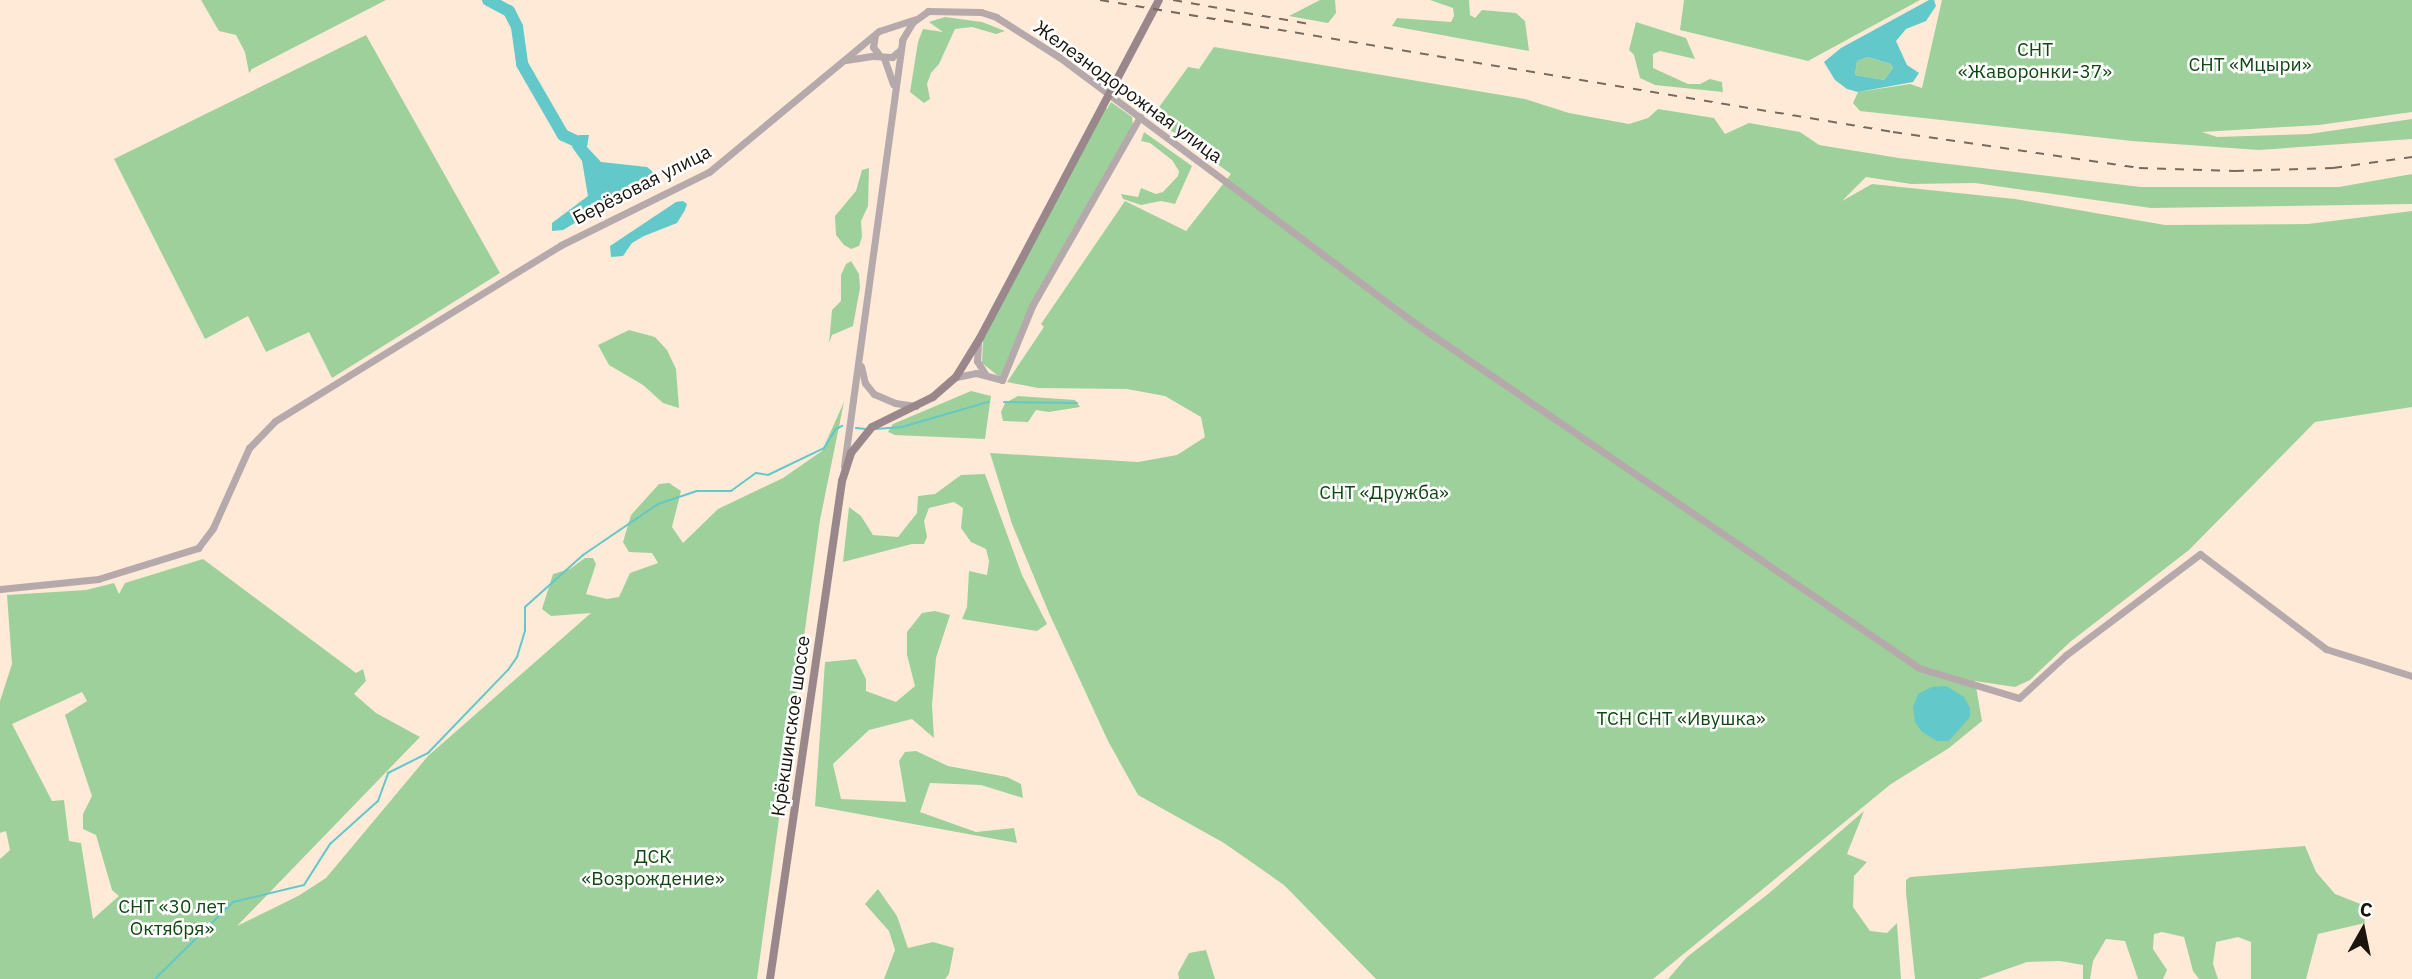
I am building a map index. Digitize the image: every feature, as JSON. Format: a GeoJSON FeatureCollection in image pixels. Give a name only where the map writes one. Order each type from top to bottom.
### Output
{"type":"FeatureCollection","features":[{"type":"Feature","properties":{"kind":"main road","name":"Крёкшинское шоссе"},"geometry":{"type":"LineString","coordinates":[[770,979],[842,477],[851,453],[867,431],[939,393],[956,377],[978,342],[1094,118],[1159,0]]}},
{"type":"Feature","properties":{"kind":"street","name":"Железнодорожная улица"},"geometry":{"type":"LineString","coordinates":[[888,29],[939,9],[981,12],[996,17],[1059,57],[1415,323],[1767,566],[1924,670],[2019,698],[2066,655],[2200,554],[2326,649],[2412,676]]}},
{"type":"Feature","properties":{"kind":"street"},"geometry":{"type":"LineString","coordinates":[[842,62],[896,55],[919,17]]}},
{"type":"Feature","properties":{"kind":"street"},"geometry":{"type":"LineString","coordinates":[[842,477],[895,99],[902,44],[896,31],[888,29],[876,34],[873,47],[891,71],[895,99]]}},
{"type":"Feature","properties":{"kind":"street","name":"Берёзовая улица"},"geometry":{"type":"LineString","coordinates":[[0,589],[98,579],[198,548],[213,528],[249,447],[263,431],[513,273],[603,222],[709,172],[876,34]]}},
{"type":"Feature","properties":{"kind":"street"},"geometry":{"type":"LineString","coordinates":[[956,377],[972,373],[1002,380],[1032,306],[1140,117]]}},
{"type":"Feature","properties":{"kind":"street"},"geometry":{"type":"LineString","coordinates":[[978,342],[977,361],[986,375]]}},
{"type":"Feature","properties":{"kind":"street"},"geometry":{"type":"LineString","coordinates":[[859,358],[863,378],[874,394],[895,403],[917,406]]}},
{"type":"Feature","properties":{"kind":"green space"},"geometry":{"type":"Polygon","coordinates":[[[201,0],[386,0],[252,69],[249,73],[245,52],[236,35],[219,31],[201,0]]]}},
{"type":"Feature","properties":{"kind":"green space"},"geometry":{"type":"Polygon","coordinates":[[[1320,0],[1335,0],[1336,13],[1328,23],[1289,16],[1320,0]]]}},
{"type":"Feature","properties":{"kind":"green space"},"geometry":{"type":"Polygon","coordinates":[[[1430,0],[1469,0],[1470,15],[1475,18],[1482,10],[1516,13],[1525,21],[1529,51],[1392,26],[1397,18],[1451,22],[1454,16],[1453,8],[1430,0]]]}},
{"type":"Feature","properties":{"kind":"green space","name":"СНТ «Жаворонки-37»"},"geometry":{"type":"Polygon","coordinates":[[[1684,0],[1920,0],[1808,61],[1680,30],[1684,0]]]}},
{"type":"Feature","properties":{"kind":"green space","name":"СНТ «Мцыри»"},"geometry":{"type":"Polygon","coordinates":[[[1942,0],[2412,0],[2412,112],[2319,125],[2202,132],[2217,137],[2309,134],[2412,119],[2412,139],[2259,150],[2132,141],[1860,111],[1853,103],[1858,92],[1910,84],[1922,88],[1942,0]]]}},
{"type":"Feature","properties":{"kind":"green space"},"geometry":{"type":"Polygon","coordinates":[[[945,17],[982,22],[1005,31],[996,34],[972,27],[955,29],[939,64],[931,73],[927,84],[930,99],[924,103],[910,92],[918,42],[923,29],[943,32],[929,22],[945,17]]]}},
{"type":"Feature","properties":{"kind":"green space"},"geometry":{"type":"Polygon","coordinates":[[[1636,22],[1686,38],[1695,59],[1660,51],[1653,54],[1653,68],[1688,84],[1700,84],[1710,79],[1722,82],[1723,92],[1655,85],[1640,78],[1634,55],[1629,50],[1636,22]]]}},
{"type":"Feature","properties":{"kind":"green space"},"geometry":{"type":"Polygon","coordinates":[[[366,35],[500,273],[332,378],[309,332],[266,352],[248,316],[205,339],[114,159],[366,35]]]}},
{"type":"Feature","properties":{"kind":"green space"},"geometry":{"type":"Polygon","coordinates":[[[1214,47],[1525,99],[1569,113],[1629,124],[1648,118],[1658,109],[1714,118],[1725,134],[1749,123],[1800,132],[1819,145],[1899,158],[2141,187],[2339,187],[2412,174],[2412,204],[2151,208],[1975,183],[1911,184],[1866,177],[1842,201],[1872,184],[2015,199],[2165,225],[2308,224],[2412,211],[2412,407],[2315,422],[2189,550],[2070,642],[2030,680],[2015,687],[1975,681],[1982,721],[1949,748],[1891,784],[1653,979],[1376,979],[1284,885],[1224,843],[1138,795],[1108,741],[1049,613],[1012,524],[990,453],[1138,462],[1177,455],[1205,437],[1201,417],[1165,396],[1127,389],[1038,388],[1007,382],[1044,327],[1041,324],[1125,201],[1186,231],[1231,174],[1152,117],[1188,67],[1199,69],[1214,47]]]}},
{"type":"Feature","properties":{"kind":"green space"},"geometry":{"type":"Polygon","coordinates":[[[1868,57],[1891,64],[1893,68],[1884,80],[1855,75],[1857,61],[1868,57]]]}},
{"type":"Feature","properties":{"kind":"green space"},"geometry":{"type":"Polygon","coordinates":[[[1111,102],[1132,117],[1133,125],[1030,305],[1002,377],[997,375],[982,363],[983,340],[1105,107],[1107,109],[1111,102]]]}},
{"type":"Feature","properties":{"kind":"green space"},"geometry":{"type":"Polygon","coordinates":[[[1144,132],[1192,166],[1175,204],[1161,201],[1141,205],[1123,199],[1121,194],[1138,197],[1141,188],[1156,194],[1163,192],[1178,176],[1179,171],[1172,160],[1150,143],[1141,141],[1144,132]]]}},
{"type":"Feature","properties":{"kind":"green space"},"geometry":{"type":"Polygon","coordinates":[[[869,168],[868,206],[861,221],[862,237],[859,246],[851,249],[836,235],[835,216],[856,191],[862,170],[869,168]]]}},
{"type":"Feature","properties":{"kind":"green space"},"geometry":{"type":"Polygon","coordinates":[[[851,261],[859,274],[860,288],[853,326],[832,335],[829,343],[832,310],[841,301],[841,275],[846,264],[851,261]]]}},
{"type":"Feature","properties":{"kind":"green space"},"geometry":{"type":"Polygon","coordinates":[[[629,330],[655,337],[667,350],[676,369],[679,408],[663,403],[643,385],[609,365],[598,345],[629,330]]]}},
{"type":"Feature","properties":{"kind":"green space"},"geometry":{"type":"Polygon","coordinates":[[[971,391],[991,396],[985,439],[895,435],[888,432],[893,424],[971,391]]]}},
{"type":"Feature","properties":{"kind":"green space"},"geometry":{"type":"Polygon","coordinates":[[[1018,396],[1075,400],[1080,407],[1049,412],[1036,410],[1028,422],[1003,421],[1001,412],[1005,403],[1018,396]]]}},
{"type":"Feature","properties":{"kind":"green space"},"geometry":{"type":"Polygon","coordinates":[[[844,402],[820,520],[757,979],[0,979],[0,859],[10,850],[6,831],[0,833],[0,701],[12,664],[7,595],[86,590],[114,583],[119,594],[125,583],[203,559],[356,673],[363,669],[366,681],[354,694],[376,713],[420,737],[237,926],[298,896],[326,878],[428,756],[591,613],[551,616],[542,609],[553,574],[570,569],[585,558],[593,558],[596,564],[586,594],[607,599],[619,597],[630,573],[658,563],[652,553],[629,552],[623,542],[631,515],[659,484],[669,483],[681,491],[672,527],[683,543],[718,509],[783,478],[822,451],[844,402]],[[82,692],[12,724],[52,801],[64,800],[69,841],[81,843],[93,919],[119,896],[112,890],[96,835],[83,829],[83,814],[92,796],[65,715],[87,701],[82,692]]]}},
{"type":"Feature","properties":{"kind":"green space"},"geometry":{"type":"Polygon","coordinates":[[[985,474],[1022,575],[1047,624],[1037,631],[962,619],[967,607],[969,571],[987,575],[989,561],[986,549],[971,542],[961,528],[963,508],[954,502],[929,508],[924,521],[927,537],[924,544],[912,544],[843,562],[849,507],[861,516],[873,535],[898,537],[917,513],[918,496],[935,494],[961,475],[985,474]]]}},
{"type":"Feature","properties":{"kind":"green space"},"geometry":{"type":"Polygon","coordinates":[[[935,611],[950,615],[936,658],[932,705],[934,738],[912,719],[869,730],[833,764],[841,799],[906,802],[899,761],[905,752],[916,751],[948,766],[1007,777],[1021,784],[1023,798],[981,785],[930,783],[920,812],[976,832],[1014,828],[1017,843],[815,806],[825,662],[856,659],[866,679],[866,691],[896,702],[915,686],[907,655],[907,632],[922,613],[935,611]]]}},
{"type":"Feature","properties":{"kind":"green space"},"geometry":{"type":"Polygon","coordinates":[[[1864,811],[1847,854],[1867,862],[1854,876],[1853,907],[1870,931],[1887,933],[1897,923],[1901,979],[1668,979],[1687,957],[1768,894],[1864,811]]]}},
{"type":"Feature","properties":{"kind":"green space"},"geometry":{"type":"Polygon","coordinates":[[[2305,846],[2316,872],[2335,894],[2363,905],[2365,923],[2318,934],[2306,979],[2251,979],[2251,942],[2238,937],[2216,942],[2213,964],[2218,979],[2199,979],[2193,971],[2184,937],[2162,932],[2154,934],[2153,949],[2167,970],[2163,979],[2138,979],[2125,941],[2106,939],[2093,961],[2090,979],[2083,979],[2083,965],[2060,961],[2027,962],[1979,979],[1915,979],[1906,893],[1906,880],[1910,877],[2305,846]]]}},
{"type":"Feature","properties":{"kind":"green space"},"geometry":{"type":"Polygon","coordinates":[[[878,889],[897,916],[908,948],[933,942],[954,948],[949,974],[945,979],[884,979],[895,950],[889,931],[865,904],[878,889]]]}},
{"type":"Feature","properties":{"kind":"green space"},"geometry":{"type":"Polygon","coordinates":[[[1206,950],[1215,979],[1179,979],[1178,973],[1189,953],[1206,950]]]}},
{"type":"Feature","properties":{"kind":"water"},"geometry":{"type":"Polygon","coordinates":[[[1929,0],[1934,0],[1936,6],[1926,21],[1906,29],[1896,41],[1907,65],[1919,73],[1913,82],[1858,92],[1847,89],[1835,80],[1824,62],[1841,48],[1929,0]],[[1868,57],[1857,61],[1855,75],[1884,80],[1893,68],[1891,64],[1868,57]]]}},
{"type":"Feature","properties":{"kind":"water"},"geometry":{"type":"Polygon","coordinates":[[[579,135],[589,135],[587,147],[601,162],[647,167],[652,171],[653,177],[563,230],[552,231],[552,223],[588,196],[582,161],[572,147],[579,135]]]}},
{"type":"Feature","properties":{"kind":"water"},"geometry":{"type":"Polygon","coordinates":[[[683,201],[687,204],[677,223],[632,243],[623,256],[611,257],[610,246],[676,202],[683,201]]]}},
{"type":"Feature","properties":{"kind":"water"},"geometry":{"type":"Polygon","coordinates":[[[1946,686],[1964,697],[1970,708],[1970,717],[1949,741],[1937,741],[1922,732],[1915,722],[1913,707],[1918,694],[1932,687],[1946,686]]]}},
{"type":"Feature","properties":{"kind":"waterway"},"geometry":{"type":"LineString","coordinates":[[488,0],[509,11],[517,27],[522,64],[563,135],[576,141]]}},
{"type":"Feature","properties":{"kind":"waterway"},"geometry":{"type":"LineString","coordinates":[[875,429],[902,427],[988,402]]}},
{"type":"Feature","properties":{"kind":"waterway"},"geometry":{"type":"LineString","coordinates":[[1004,402],[1077,403]]}},
{"type":"Feature","properties":{"kind":"waterway"},"geometry":{"type":"LineString","coordinates":[[155,979],[233,902],[304,885],[330,844],[378,801],[388,773],[428,753],[508,670],[517,657],[525,631],[525,607],[583,555],[658,504],[697,491],[731,491],[756,473],[768,475],[824,448],[836,429],[842,426]]}},
{"type":"Feature","properties":{"kind":"waterway"},"geometry":{"type":"LineString","coordinates":[[856,428],[866,429]]}},
{"type":"Feature","properties":{"kind":"railway"},"geometry":{"type":"LineString","coordinates":[[1100,0],[1893,132],[2139,168],[2235,171],[2333,168],[2412,157]]}},
{"type":"Feature","properties":{"kind":"railway"},"geometry":{"type":"LineString","coordinates":[[1173,0],[1315,25]]}},
{"type":"Feature","properties":{"kind":"park label","name":"СНТ «Дружба»"},"geometry":{"type":"Point","coordinates":[1384,493]}},
{"type":"Feature","properties":{"kind":"park label","name":"ТСН СНТ «Ивушка»"},"geometry":{"type":"Point","coordinates":[1681,719]}},
{"type":"Feature","properties":{"kind":"park label","name":"ДСК «Возрождение»"},"geometry":{"type":"Point","coordinates":[653,868]}},
{"type":"Feature","properties":{"kind":"park label","name":"СНТ «30 лет Октября»"},"geometry":{"type":"Point","coordinates":[172,918]}}]}
